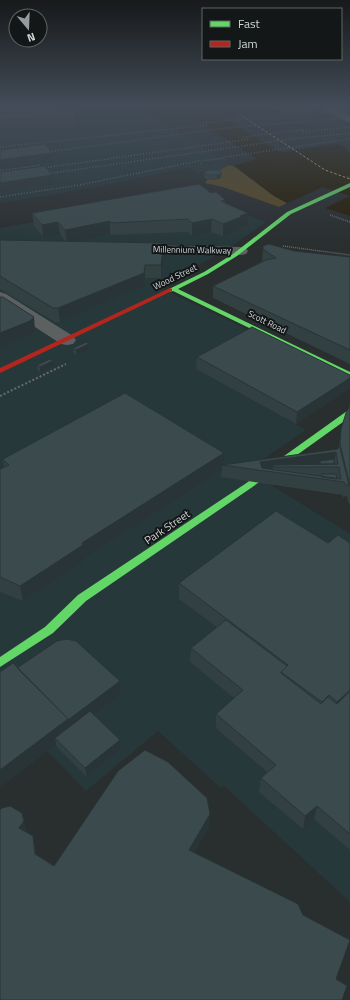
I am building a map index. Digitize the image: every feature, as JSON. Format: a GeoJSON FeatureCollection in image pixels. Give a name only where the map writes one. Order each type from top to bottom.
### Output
{"type":"FeatureCollection","features":[{"type":"Feature","properties":{"kind":"street","name":"Wood Street"},"geometry":{"type":"LineString","coordinates":[[0,371],[206,273],[241,251],[294,210],[350,185]]}},
{"type":"Feature","properties":{"kind":"street","name":"Millennium Walkway"},"geometry":{"type":"LineString","coordinates":[[116,248],[241,251]]}},
{"type":"Feature","properties":{"kind":"street","name":"Scott Road"},"geometry":{"type":"LineString","coordinates":[[174,289],[350,375]]}},
{"type":"Feature","properties":{"kind":"street"},"geometry":{"type":"LineString","coordinates":[[0,297],[67,340]]}},
{"type":"Feature","properties":{"kind":"street","name":"Park Street"},"geometry":{"type":"LineString","coordinates":[[0,663],[49,630],[82,598],[248,486],[350,413]]}},
{"type":"Feature","properties":{"kind":"path"},"geometry":{"type":"LineString","coordinates":[[283,246],[350,255]]}},
{"type":"Feature","properties":{"kind":"shaded area"},"geometry":{"type":"Polygon","coordinates":[[[0,152],[209,152],[229,165],[209,174],[205,171],[198,173],[194,170],[186,168],[96,187],[0,203],[0,152]]]}},
{"type":"Feature","properties":{"kind":"shaded area"},"geometry":{"type":"Polygon","coordinates":[[[283,152],[349,152],[350,216],[324,208],[287,203],[274,196],[234,166],[234,164],[283,152]]]}},
{"type":"Feature","properties":{"kind":"shaded area"},"geometry":{"type":"Polygon","coordinates":[[[229,165],[236,167],[274,196],[287,203],[279,207],[223,187],[205,183],[208,179],[215,180],[221,178],[221,176],[216,172],[229,165]]]}},
{"type":"Feature","properties":{"kind":"shaded area"},"geometry":{"type":"Polygon","coordinates":[[[213,201],[266,222],[225,251],[158,287],[259,335],[197,369],[306,430],[247,470],[350,534],[350,902],[224,786],[221,788],[158,731],[86,791],[47,751],[0,788],[0,228],[40,221],[213,201]]]}},
{"type":"Feature","properties":{"kind":"pier"},"geometry":{"type":"Polygon","coordinates":[[[272,152],[286,152],[232,166],[234,162],[272,152]]]}},
{"type":"Feature","properties":{"kind":"pier"},"geometry":{"type":"Polygon","coordinates":[[[350,175],[350,196],[325,208],[350,216],[350,218],[324,210],[285,204],[350,175]]]}},
{"type":"Feature","properties":{"kind":"building"},"geometry":{"type":"Polygon","coordinates":[[[0,152],[51,152],[52,153],[0,160],[0,152]]]}},
{"type":"Feature","properties":{"kind":"building"},"geometry":{"type":"Polygon","coordinates":[[[224,157],[226,159],[202,162],[200,160],[224,157]]]}},
{"type":"Feature","properties":{"kind":"building"},"geometry":{"type":"Polygon","coordinates":[[[45,166],[52,175],[0,183],[0,172],[45,166]]]}},
{"type":"Feature","properties":{"kind":"building"},"geometry":{"type":"Polygon","coordinates":[[[209,170],[218,170],[222,173],[217,175],[205,174],[204,172],[209,170]]]}},
{"type":"Feature","properties":{"kind":"building"},"geometry":{"type":"Polygon","coordinates":[[[199,184],[211,193],[216,192],[225,200],[221,201],[248,213],[223,224],[212,219],[192,223],[188,219],[111,223],[110,221],[65,230],[58,222],[42,225],[32,213],[199,184]]]}},
{"type":"Feature","properties":{"kind":"building"},"geometry":{"type":"Polygon","coordinates":[[[0,240],[164,243],[161,265],[145,265],[144,273],[58,308],[53,308],[0,276],[0,240]]]}},
{"type":"Feature","properties":{"kind":"building"},"geometry":{"type":"Polygon","coordinates":[[[269,244],[294,251],[350,257],[350,350],[213,286],[266,260],[276,258],[263,249],[263,246],[269,244]]]}},
{"type":"Feature","properties":{"kind":"building"},"geometry":{"type":"Polygon","coordinates":[[[0,297],[3,297],[34,317],[30,321],[0,333],[0,297]]]}},
{"type":"Feature","properties":{"kind":"building"},"geometry":{"type":"Polygon","coordinates":[[[252,327],[350,375],[350,378],[297,412],[197,357],[252,327]]]}},
{"type":"Feature","properties":{"kind":"building"},"geometry":{"type":"Polygon","coordinates":[[[86,342],[89,344],[76,350],[73,348],[86,342]]]}},
{"type":"Feature","properties":{"kind":"building"},"geometry":{"type":"Polygon","coordinates":[[[50,359],[53,361],[40,367],[37,365],[50,359]]]}},
{"type":"Feature","properties":{"kind":"building"},"geometry":{"type":"Polygon","coordinates":[[[125,393],[224,453],[82,543],[83,545],[20,586],[0,577],[0,469],[9,465],[3,459],[125,393]]]}},
{"type":"Feature","properties":{"kind":"building"},"geometry":{"type":"Polygon","coordinates":[[[350,405],[350,486],[340,444],[341,429],[350,405]]]}},
{"type":"Feature","properties":{"kind":"building"},"geometry":{"type":"Polygon","coordinates":[[[337,448],[340,448],[349,485],[345,485],[344,482],[222,465],[338,449],[337,448]],[[336,452],[260,462],[262,468],[341,479],[339,467],[273,467],[273,465],[338,464],[336,452]]]}},
{"type":"Feature","properties":{"kind":"building"},"geometry":{"type":"Polygon","coordinates":[[[334,459],[334,464],[320,464],[320,461],[334,459]]]}},
{"type":"Feature","properties":{"kind":"building"},"geometry":{"type":"Polygon","coordinates":[[[322,474],[336,474],[337,479],[322,477],[322,474]]]}},
{"type":"Feature","properties":{"kind":"building"},"geometry":{"type":"Polygon","coordinates":[[[276,511],[328,543],[338,535],[350,543],[350,690],[337,702],[329,695],[322,702],[281,672],[288,665],[179,583],[276,511]]]}},
{"type":"Feature","properties":{"kind":"building"},"geometry":{"type":"Polygon","coordinates":[[[226,620],[287,666],[281,673],[321,704],[328,697],[337,704],[350,691],[350,834],[317,806],[305,816],[261,778],[276,765],[216,714],[243,690],[191,648],[226,620]]]}},
{"type":"Feature","properties":{"kind":"building"},"geometry":{"type":"Polygon","coordinates":[[[67,639],[76,641],[120,681],[68,720],[17,668],[57,641],[67,639]]]}},
{"type":"Feature","properties":{"kind":"building"},"geometry":{"type":"Polygon","coordinates":[[[13,663],[68,719],[0,770],[0,672],[13,663]]]}},
{"type":"Feature","properties":{"kind":"building"},"geometry":{"type":"Polygon","coordinates":[[[90,711],[120,740],[85,768],[55,738],[90,711]]]}},
{"type":"Feature","properties":{"kind":"building"},"geometry":{"type":"Polygon","coordinates":[[[145,750],[168,762],[207,798],[210,814],[189,850],[298,904],[303,915],[350,940],[336,979],[347,986],[342,1000],[0,1000],[0,810],[10,806],[22,813],[24,821],[19,828],[33,836],[35,854],[54,866],[118,771],[145,750]]]}},
{"type":"Feature","properties":{"kind":"waterway"},"geometry":{"type":"LineString","coordinates":[[263,152],[271,157],[321,178],[350,188]]}},
{"type":"Feature","properties":{"kind":"ferry route"},"geometry":{"type":"LineString","coordinates":[[297,152],[325,170],[350,179]]}},
{"type":"Feature","properties":{"kind":"railway"},"geometry":{"type":"LineString","coordinates":[[40,153],[50,152]]}},
{"type":"Feature","properties":{"kind":"railway"},"geometry":{"type":"LineString","coordinates":[[36,169],[160,152]]}},
{"type":"Feature","properties":{"kind":"railway"},"geometry":{"type":"LineString","coordinates":[[39,175],[202,152]]}},
{"type":"Feature","properties":{"kind":"railway"},"geometry":{"type":"LineString","coordinates":[[0,197],[79,185],[198,161],[262,152]]}},
{"type":"Feature","properties":{"kind":"railway"},"geometry":{"type":"LineString","coordinates":[[0,171],[41,165]]}},
{"type":"Feature","properties":{"kind":"traffic: fast"},"geometry":{"type":"LineString","coordinates":[[170,290],[206,273],[235,255],[289,213],[350,185]]}},
{"type":"Feature","properties":{"kind":"traffic: fast"},"geometry":{"type":"LineString","coordinates":[[174,289],[350,375]]}},
{"type":"Feature","properties":{"kind":"traffic: fast"},"geometry":{"type":"LineString","coordinates":[[0,663],[49,630],[82,598],[248,486],[350,413]]}},
{"type":"Feature","properties":{"kind":"traffic: jam"},"geometry":{"type":"LineString","coordinates":[[0,371],[170,290]]}}]}
